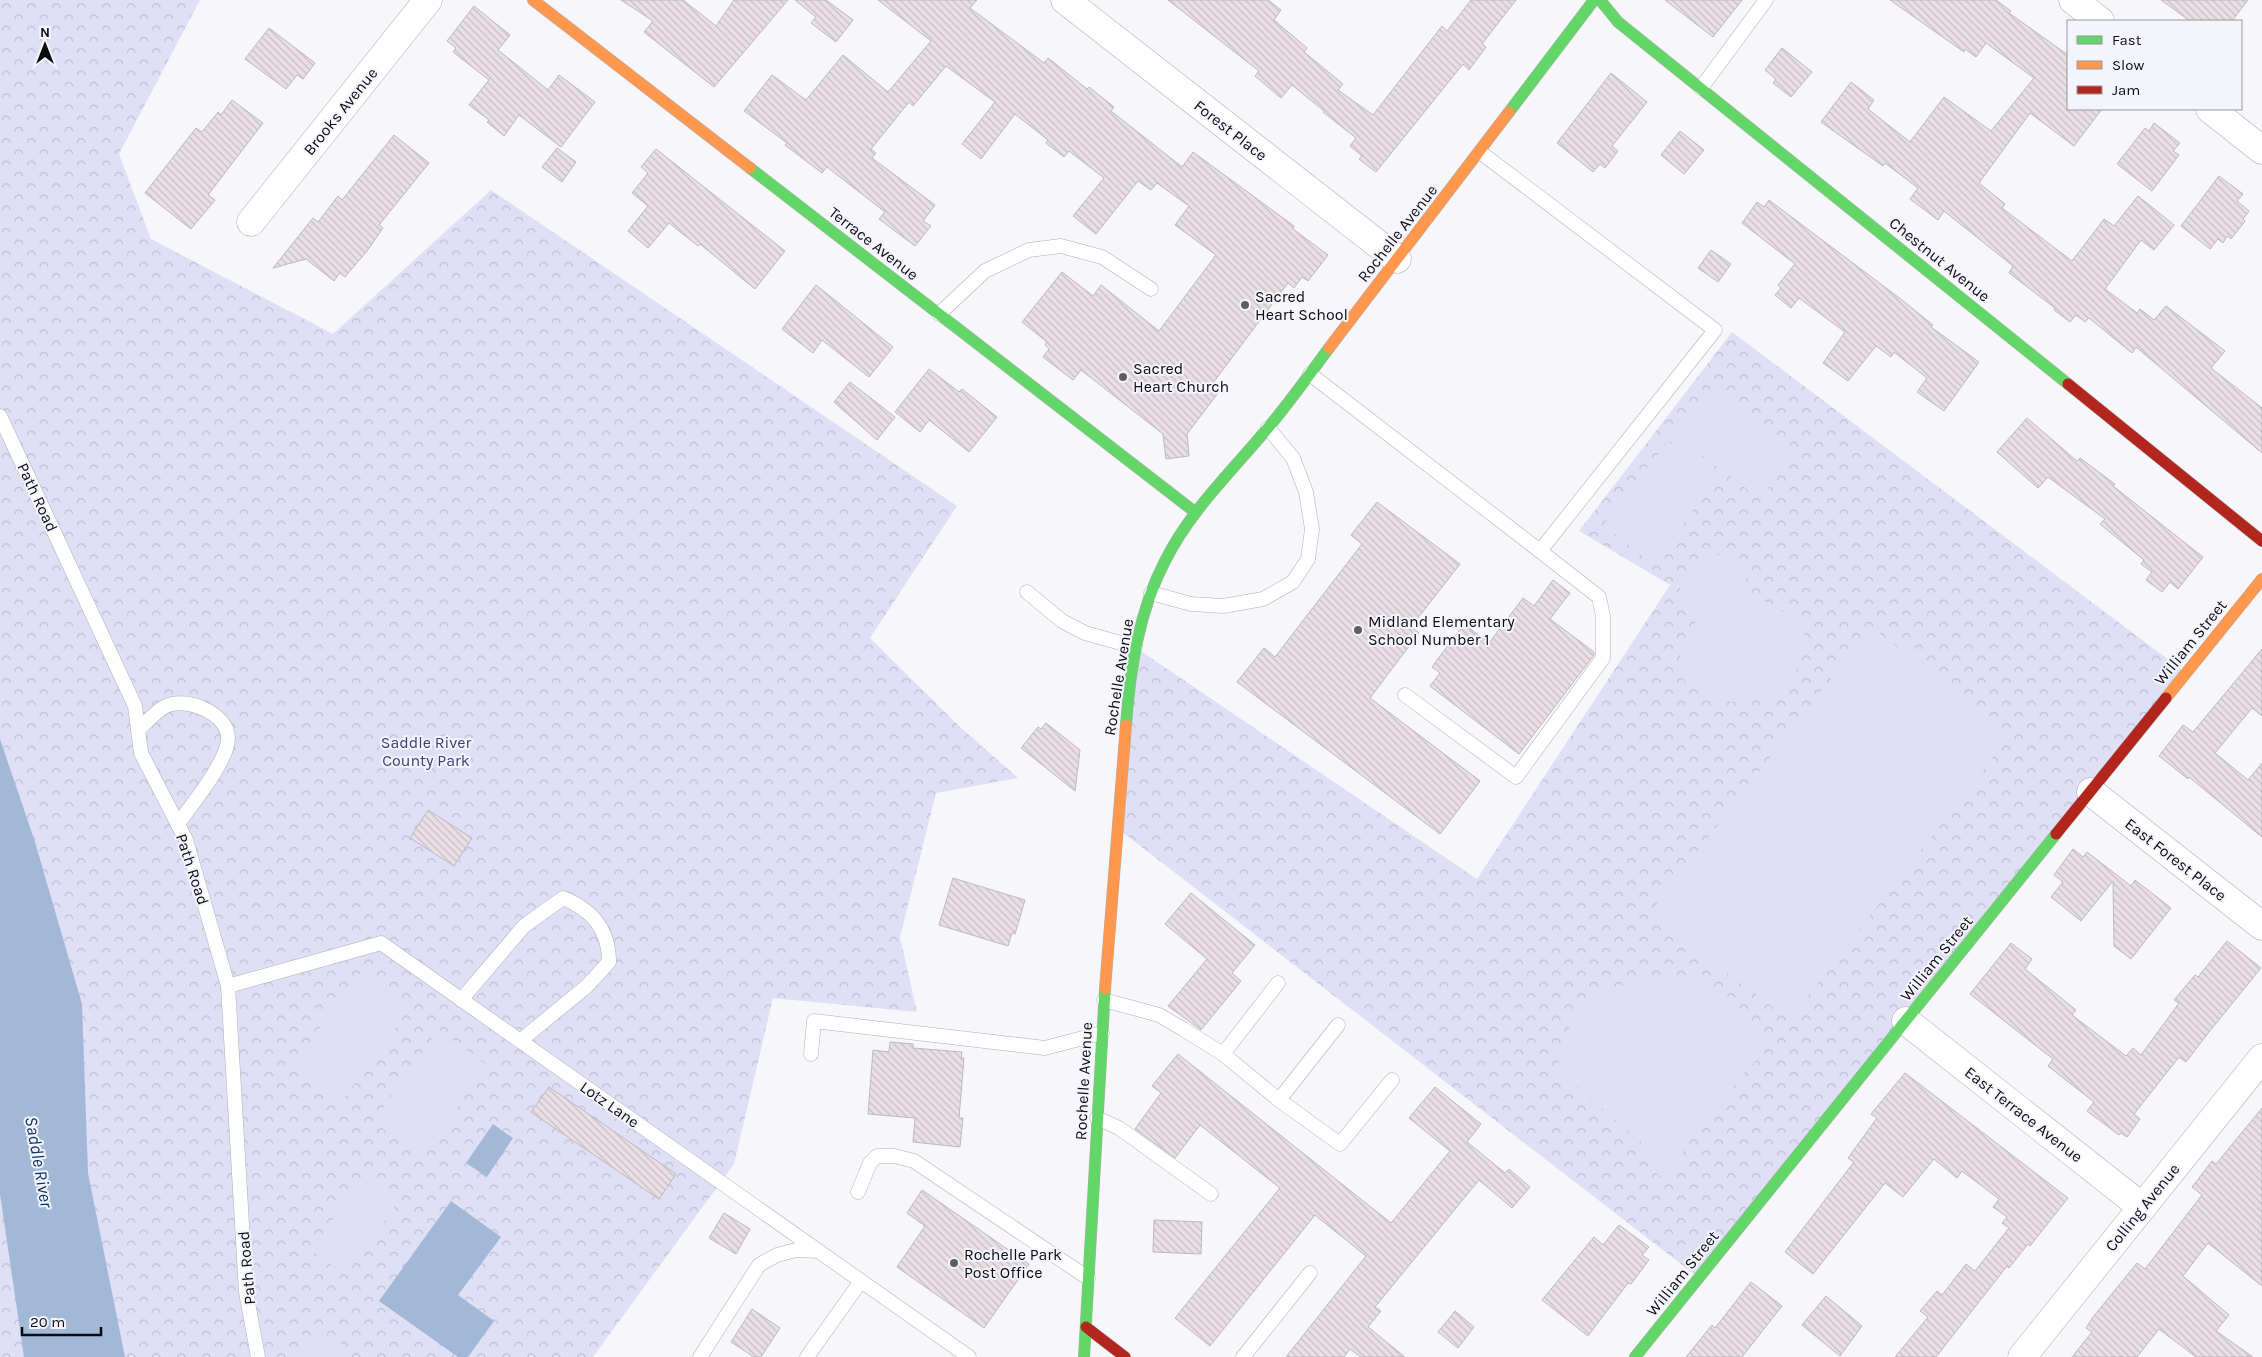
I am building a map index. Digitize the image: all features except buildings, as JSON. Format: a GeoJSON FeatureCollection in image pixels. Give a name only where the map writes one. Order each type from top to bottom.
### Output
{"type":"FeatureCollection","features":[{"type":"Feature","properties":{"kind":"street","name":"Brooks Avenue"},"geometry":{"type":"LineString","coordinates":[[251,222],[428,0]]}},
{"type":"Feature","properties":{"kind":"street","name":"Terrace Avenue"},"geometry":{"type":"LineString","coordinates":[[533,0],[1195,512]]}},
{"type":"Feature","properties":{"kind":"street","name":"Forest Place"},"geometry":{"type":"LineString","coordinates":[[1065,0],[1397,259]]}},
{"type":"Feature","properties":{"kind":"street","name":"Rochelle Avenue"},"geometry":{"type":"LineString","coordinates":[[1084,1357],[1104,1000],[1126,720],[1135,648],[1150,593],[1165,560],[1195,512],[1268,428],[1594,0]]}},
{"type":"Feature","properties":{"kind":"street","name":"Chestnut Avenue"},"geometry":{"type":"LineString","coordinates":[[1600,0],[1618,22],[2262,541]]}},
{"type":"Feature","properties":{"kind":"street"},"geometry":{"type":"LineString","coordinates":[[2073,0],[2099,20]]}},
{"type":"Feature","properties":{"kind":"street"},"geometry":{"type":"LineString","coordinates":[[2211,110],[2262,150]]}},
{"type":"Feature","properties":{"kind":"street","name":"William Street"},"geometry":{"type":"LineString","coordinates":[[1635,1357],[2262,579]]}},
{"type":"Feature","properties":{"kind":"street","name":"East Forest Place"},"geometry":{"type":"LineString","coordinates":[[2091,792],[2262,926]]}},
{"type":"Feature","properties":{"kind":"street","name":"East Terrace Avenue"},"geometry":{"type":"LineString","coordinates":[[1906,1021],[2142,1207]]}},
{"type":"Feature","properties":{"kind":"street","name":"Colling Avenue"},"geometry":{"type":"LineString","coordinates":[[2022,1357],[2262,1058]]}},
{"type":"Feature","properties":{"kind":"street"},"geometry":{"type":"LineString","coordinates":[[1086,1327],[1125,1357]]}},
{"type":"Feature","properties":{"kind":"lane"},"geometry":{"type":"LineString","coordinates":[[1701,88],[1766,0]]}},
{"type":"Feature","properties":{"kind":"lane"},"geometry":{"type":"LineString","coordinates":[[1480,152],[1715,330],[1540,551]]}},
{"type":"Feature","properties":{"kind":"lane"},"geometry":{"type":"LineString","coordinates":[[939,314],[985,271],[1029,250],[1061,246],[1102,257],[1151,289]]}},
{"type":"Feature","properties":{"kind":"lane"},"geometry":{"type":"LineString","coordinates":[[1310,374],[1599,597],[1603,616],[1603,658],[1516,777],[1405,695]]}},
{"type":"Feature","properties":{"kind":"lane","name":"Path Road"},"geometry":{"type":"LineString","coordinates":[[0,416],[135,706],[141,753],[186,840],[228,986],[246,1292],[258,1357]]}},
{"type":"Feature","properties":{"kind":"lane"},"geometry":{"type":"LineString","coordinates":[[1150,593],[1191,604],[1223,606],[1263,600],[1293,582],[1308,559],[1312,529],[1306,492],[1293,458],[1268,428]]}},
{"type":"Feature","properties":{"kind":"lane"},"geometry":{"type":"LineString","coordinates":[[1026,592],[1062,621],[1085,633],[1135,648]]}},
{"type":"Feature","properties":{"kind":"lane"},"geometry":{"type":"LineString","coordinates":[[138,730],[164,706],[181,703],[197,706],[213,715],[225,725],[228,738],[224,757],[178,824]]}},
{"type":"Feature","properties":{"kind":"lane"},"geometry":{"type":"LineString","coordinates":[[461,1000],[524,926],[563,898],[579,904],[602,927],[609,945],[609,962],[587,986],[520,1041]]}},
{"type":"Feature","properties":{"kind":"lane","name":"Lotz Lane"},"geometry":{"type":"LineString","coordinates":[[228,986],[381,943],[969,1357]]}},
{"type":"Feature","properties":{"kind":"lane"},"geometry":{"type":"LineString","coordinates":[[1223,1054],[1278,982]]}},
{"type":"Feature","properties":{"kind":"lane"},"geometry":{"type":"LineString","coordinates":[[1104,1000],[1160,1015],[1223,1054],[1279,1100],[1340,1144],[1392,1080]]}},
{"type":"Feature","properties":{"kind":"lane"},"geometry":{"type":"LineString","coordinates":[[811,1054],[814,1021],[1045,1048],[1102,1033]]}},
{"type":"Feature","properties":{"kind":"lane"},"geometry":{"type":"LineString","coordinates":[[1279,1100],[1338,1025]]}},
{"type":"Feature","properties":{"kind":"lane"},"geometry":{"type":"LineString","coordinates":[[1098,1118],[1119,1128],[1211,1194]]}},
{"type":"Feature","properties":{"kind":"lane"},"geometry":{"type":"LineString","coordinates":[[858,1192],[870,1162],[877,1156],[894,1156],[914,1161],[1088,1278]]}},
{"type":"Feature","properties":{"kind":"lane"},"geometry":{"type":"LineString","coordinates":[[700,1357],[759,1265],[777,1255],[796,1250],[818,1251]]}},
{"type":"Feature","properties":{"kind":"lane"},"geometry":{"type":"LineString","coordinates":[[1242,1357],[1310,1273]]}},
{"type":"Feature","properties":{"kind":"lane"},"geometry":{"type":"LineString","coordinates":[[807,1357],[860,1281]]}},
{"type":"Feature","properties":{"kind":"green space","name":"Saddle River County Park"},"geometry":{"type":"Polygon","coordinates":[[[0,0],[200,0],[119,154],[151,239],[333,334],[491,190],[957,506],[870,638],[961,728],[1018,778],[936,793],[900,937],[917,1012],[773,998],[734,1164],[593,1357],[0,1357],[0,0]]]}},
{"type":"Feature","properties":{"kind":"green space"},"geometry":{"type":"Polygon","coordinates":[[[1732,332],[2186,673],[1699,1278],[1117,828],[1135,647],[1477,879],[1670,585],[1579,531],[1732,332]]]}},
{"type":"Feature","properties":{"kind":"green space"},"geometry":{"type":"Polygon","coordinates":[[[1713,386],[1797,450],[1760,499],[1675,435],[1713,386]]]}},
{"type":"Feature","properties":{"kind":"green space"},"geometry":{"type":"Polygon","coordinates":[[[1668,441],[1717,479],[1652,563],[1603,525],[1668,441]]]}},
{"type":"Feature","properties":{"kind":"green space"},"geometry":{"type":"Polygon","coordinates":[[[1710,555],[1723,555],[1747,566],[1748,577],[1742,582],[1743,589],[1805,624],[1799,664],[1793,676],[1782,689],[1767,697],[1750,701],[1732,702],[1714,699],[1698,692],[1685,681],[1676,667],[1701,609],[1677,598],[1688,572],[1696,562],[1710,555]]]}},
{"type":"Feature","properties":{"kind":"green space"},"geometry":{"type":"Polygon","coordinates":[[[1871,627],[2011,734],[1789,1020],[1650,913],[1871,627]]]}},
{"type":"Feature","properties":{"kind":"green space"},"geometry":{"type":"Polygon","coordinates":[[[359,974],[409,1009],[342,1101],[293,1066],[359,974]]]}},
{"type":"Feature","properties":{"kind":"green space"},"geometry":{"type":"Polygon","coordinates":[[[1676,975],[1688,977],[1715,987],[1744,1013],[1765,1049],[1682,1148],[1684,1157],[1677,1175],[1660,1176],[1648,1166],[1647,1147],[1558,1070],[1561,1049],[1568,1031],[1576,1016],[1588,1004],[1618,987],[1656,976],[1676,975]]]}},
{"type":"Feature","properties":{"kind":"green space"},"geometry":{"type":"Polygon","coordinates":[[[438,1030],[487,1065],[422,1157],[373,1122],[438,1030]]]}},
{"type":"Feature","properties":{"kind":"green space"},"geometry":{"type":"Polygon","coordinates":[[[364,1174],[400,1199],[346,1275],[311,1250],[364,1174]]]}},
{"type":"Feature","properties":{"kind":"green space"},"geometry":{"type":"Polygon","coordinates":[[[339,1335],[345,1357],[300,1357],[297,1347],[339,1335]]]}},
{"type":"Feature","properties":{"kind":"water","name":"Saddle River"},"geometry":{"type":"Polygon","coordinates":[[[0,739],[35,842],[82,1004],[88,1173],[125,1357],[24,1357],[0,1194],[0,739]]]}},
{"type":"Feature","properties":{"kind":"water"},"geometry":{"type":"Polygon","coordinates":[[[493,1124],[513,1138],[487,1177],[466,1163],[493,1124]]]}},
{"type":"Feature","properties":{"kind":"water"},"geometry":{"type":"Polygon","coordinates":[[[451,1201],[501,1237],[458,1295],[494,1321],[468,1357],[458,1357],[379,1301],[451,1201]]]}},
{"type":"Feature","properties":{"kind":"traffic: fast"},"geometry":{"type":"LineString","coordinates":[[1509,112],[1594,0]]}},
{"type":"Feature","properties":{"kind":"traffic: fast"},"geometry":{"type":"LineString","coordinates":[[1600,0],[1618,22],[2068,384]]}},
{"type":"Feature","properties":{"kind":"traffic: fast"},"geometry":{"type":"LineString","coordinates":[[750,168],[1195,512]]}},
{"type":"Feature","properties":{"kind":"traffic: fast"},"geometry":{"type":"LineString","coordinates":[[1126,725],[1137,641],[1148,600],[1165,561],[1186,525],[1275,419],[1329,348]]}},
{"type":"Feature","properties":{"kind":"traffic: fast"},"geometry":{"type":"LineString","coordinates":[[1635,1357],[2056,834]]}},
{"type":"Feature","properties":{"kind":"traffic: fast"},"geometry":{"type":"LineString","coordinates":[[1084,1357],[1105,989]]}},
{"type":"Feature","properties":{"kind":"traffic: slow"},"geometry":{"type":"LineString","coordinates":[[533,0],[750,168]]}},
{"type":"Feature","properties":{"kind":"traffic: slow"},"geometry":{"type":"LineString","coordinates":[[1329,348],[1509,112]]}},
{"type":"Feature","properties":{"kind":"traffic: slow"},"geometry":{"type":"LineString","coordinates":[[2166,698],[2262,579]]}},
{"type":"Feature","properties":{"kind":"traffic: slow"},"geometry":{"type":"LineString","coordinates":[[1105,989],[1126,725]]}},
{"type":"Feature","properties":{"kind":"traffic: jam"},"geometry":{"type":"LineString","coordinates":[[2068,384],[2262,541]]}},
{"type":"Feature","properties":{"kind":"traffic: jam"},"geometry":{"type":"LineString","coordinates":[[2056,834],[2166,698]]}},
{"type":"Feature","properties":{"kind":"traffic: jam"},"geometry":{"type":"LineString","coordinates":[[1086,1327],[1125,1357]]}},
{"type":"Feature","properties":{"kind":"place","name":"Sacred Heart School"},"geometry":{"type":"Point","coordinates":[1245,305]}},
{"type":"Feature","properties":{"kind":"place","name":"Sacred Heart Church"},"geometry":{"type":"Point","coordinates":[1123,377]}},
{"type":"Feature","properties":{"kind":"place","name":"Midland Elementary School Number 1"},"geometry":{"type":"Point","coordinates":[1358,630]}},
{"type":"Feature","properties":{"kind":"place","name":"Rochelle Park Post Office"},"geometry":{"type":"Point","coordinates":[954,1263]}}]}
